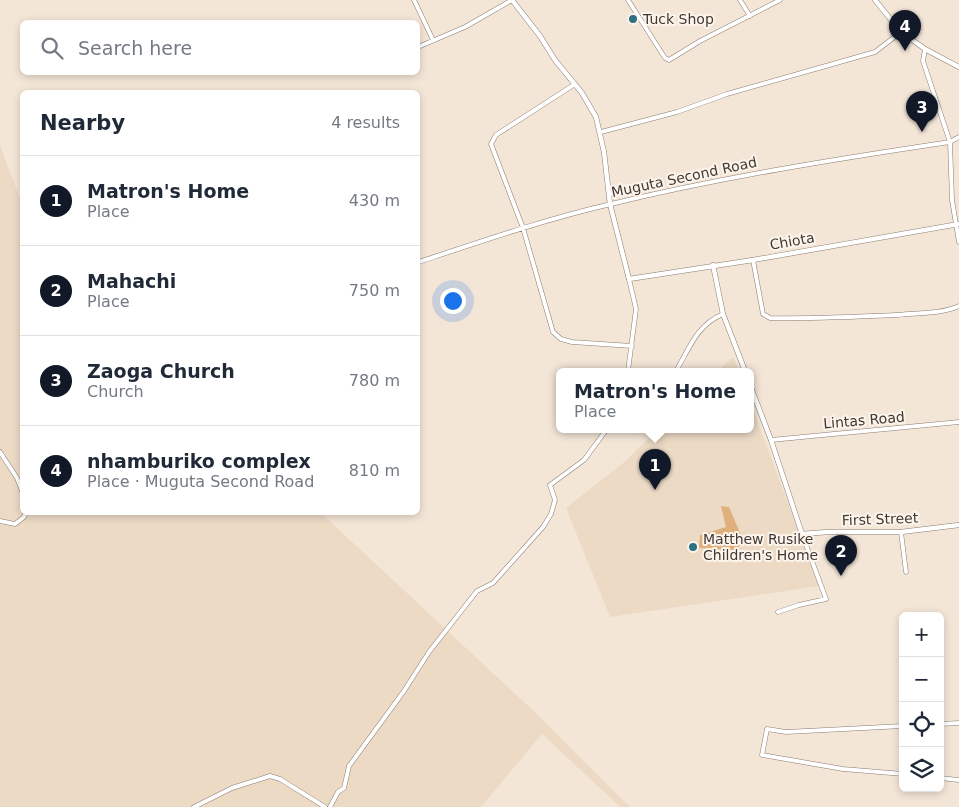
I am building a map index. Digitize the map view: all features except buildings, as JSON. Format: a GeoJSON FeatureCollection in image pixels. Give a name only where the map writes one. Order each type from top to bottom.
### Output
{"type":"FeatureCollection","features":[{"type":"Feature","properties":{"kind":"street"},"geometry":{"type":"LineString","coordinates":[[414,0],[433,40]]}},
{"type":"Feature","properties":{"kind":"street"},"geometry":{"type":"LineString","coordinates":[[420,45],[465,27],[512,0],[592,108],[601,132],[610,204],[636,309],[628,368]]}},
{"type":"Feature","properties":{"kind":"street"},"geometry":{"type":"LineString","coordinates":[[628,0],[665,58],[670,60],[700,41],[780,0]]}},
{"type":"Feature","properties":{"kind":"street"},"geometry":{"type":"LineString","coordinates":[[740,0],[750,16]]}},
{"type":"Feature","properties":{"kind":"street"},"geometry":{"type":"LineString","coordinates":[[875,0],[901,32],[926,49],[959,67]]}},
{"type":"Feature","properties":{"kind":"street"},"geometry":{"type":"LineString","coordinates":[[601,132],[677,112],[727,94],[875,52],[901,32]]}},
{"type":"Feature","properties":{"kind":"street"},"geometry":{"type":"LineString","coordinates":[[926,49],[923,61],[950,142],[952,200],[959,242]]}},
{"type":"Feature","properties":{"kind":"street"},"geometry":{"type":"LineString","coordinates":[[575,84],[496,135],[491,144],[523,228],[553,332],[561,340],[572,342],[632,346]]}},
{"type":"Feature","properties":{"kind":"street","name":"Muguta Second Road"},"geometry":{"type":"LineString","coordinates":[[420,262],[523,228],[610,204],[757,172],[950,142],[959,137]]}},
{"type":"Feature","properties":{"kind":"street","name":"Chiota"},"geometry":{"type":"LineString","coordinates":[[629,279],[753,260],[957,224]]}},
{"type":"Feature","properties":{"kind":"street"},"geometry":{"type":"LineString","coordinates":[[753,260],[763,314],[770,318],[824,319],[924,313],[951,310],[959,306]]}},
{"type":"Feature","properties":{"kind":"street"},"geometry":{"type":"LineString","coordinates":[[712,265],[724,314],[744,368]]}},
{"type":"Feature","properties":{"kind":"street"},"geometry":{"type":"LineString","coordinates":[[678,368],[700,330],[708,322],[724,314]]}},
{"type":"Feature","properties":{"kind":"street"},"geometry":{"type":"LineString","coordinates":[[754,395],[826,599],[798,605],[778,612]]}},
{"type":"Feature","properties":{"kind":"street","name":"Lintas Road"},"geometry":{"type":"LineString","coordinates":[[771,440],[959,422]]}},
{"type":"Feature","properties":{"kind":"street"},"geometry":{"type":"LineString","coordinates":[[330,807],[338,792],[344,788],[349,766],[404,691],[429,652],[477,591],[493,583],[543,527],[551,514],[555,500],[550,485],[584,460],[604,433]]}},
{"type":"Feature","properties":{"kind":"street"},"geometry":{"type":"LineString","coordinates":[[0,452],[20,486]]}},
{"type":"Feature","properties":{"kind":"street"},"geometry":{"type":"LineString","coordinates":[[0,521],[15,524],[25,515]]}},
{"type":"Feature","properties":{"kind":"street","name":"First Street"},"geometry":{"type":"LineString","coordinates":[[802,534],[902,532],[959,525]]}},
{"type":"Feature","properties":{"kind":"street"},"geometry":{"type":"LineString","coordinates":[[902,532],[906,572]]}},
{"type":"Feature","properties":{"kind":"street"},"geometry":{"type":"LineString","coordinates":[[944,724],[959,723]]}},
{"type":"Feature","properties":{"kind":"street"},"geometry":{"type":"LineString","coordinates":[[899,726],[786,732],[768,728],[762,756],[843,769],[899,774]]}},
{"type":"Feature","properties":{"kind":"street"},"geometry":{"type":"LineString","coordinates":[[194,807],[232,788],[270,776],[280,779],[325,807]]}},
{"type":"Feature","properties":{"kind":"street"},"geometry":{"type":"LineString","coordinates":[[944,778],[959,780]]}},
{"type":"Feature","properties":{"kind":"shaded area"},"geometry":{"type":"Polygon","coordinates":[[[0,145],[20,199],[20,515],[323,515],[538,715],[630,807],[620,807],[542,734],[481,807],[0,807],[0,145]]]}},
{"type":"Feature","properties":{"kind":"shaded area"},"geometry":{"type":"Polygon","coordinates":[[[733,357],[738,368],[721,368],[733,357]]]}},
{"type":"Feature","properties":{"kind":"shaded area","name":"Matthew Rusike Children's Home"},"geometry":{"type":"Polygon","coordinates":[[[754,412],[819,586],[610,617],[566,508],[623,463],[655,433],[754,433],[754,412]]]}},
{"type":"Feature","properties":{"kind":"shaded area"},"geometry":{"type":"Polygon","coordinates":[[[721,506],[729,507],[744,542],[735,550],[699,548],[700,535],[726,527],[721,506]]]}},
{"type":"Feature","properties":{"kind":"place","name":"Tuck Shop"},"geometry":{"type":"Point","coordinates":[633,19]}},
{"type":"Feature","properties":{"kind":"place","name":"nhamburiko complex"},"geometry":{"type":"Point","coordinates":[905,51]}},
{"type":"Feature","properties":{"kind":"place","name":"Zaoga Church"},"geometry":{"type":"Point","coordinates":[922,132]}},
{"type":"Feature","properties":{"kind":"place","name":"Matron's Home"},"geometry":{"type":"Point","coordinates":[655,490]}},
{"type":"Feature","properties":{"kind":"place","name":"Matthew Rusike Children's Home"},"geometry":{"type":"Point","coordinates":[693,547]}},
{"type":"Feature","properties":{"kind":"place","name":"Mahachi"},"geometry":{"type":"Point","coordinates":[841,576]}}]}
